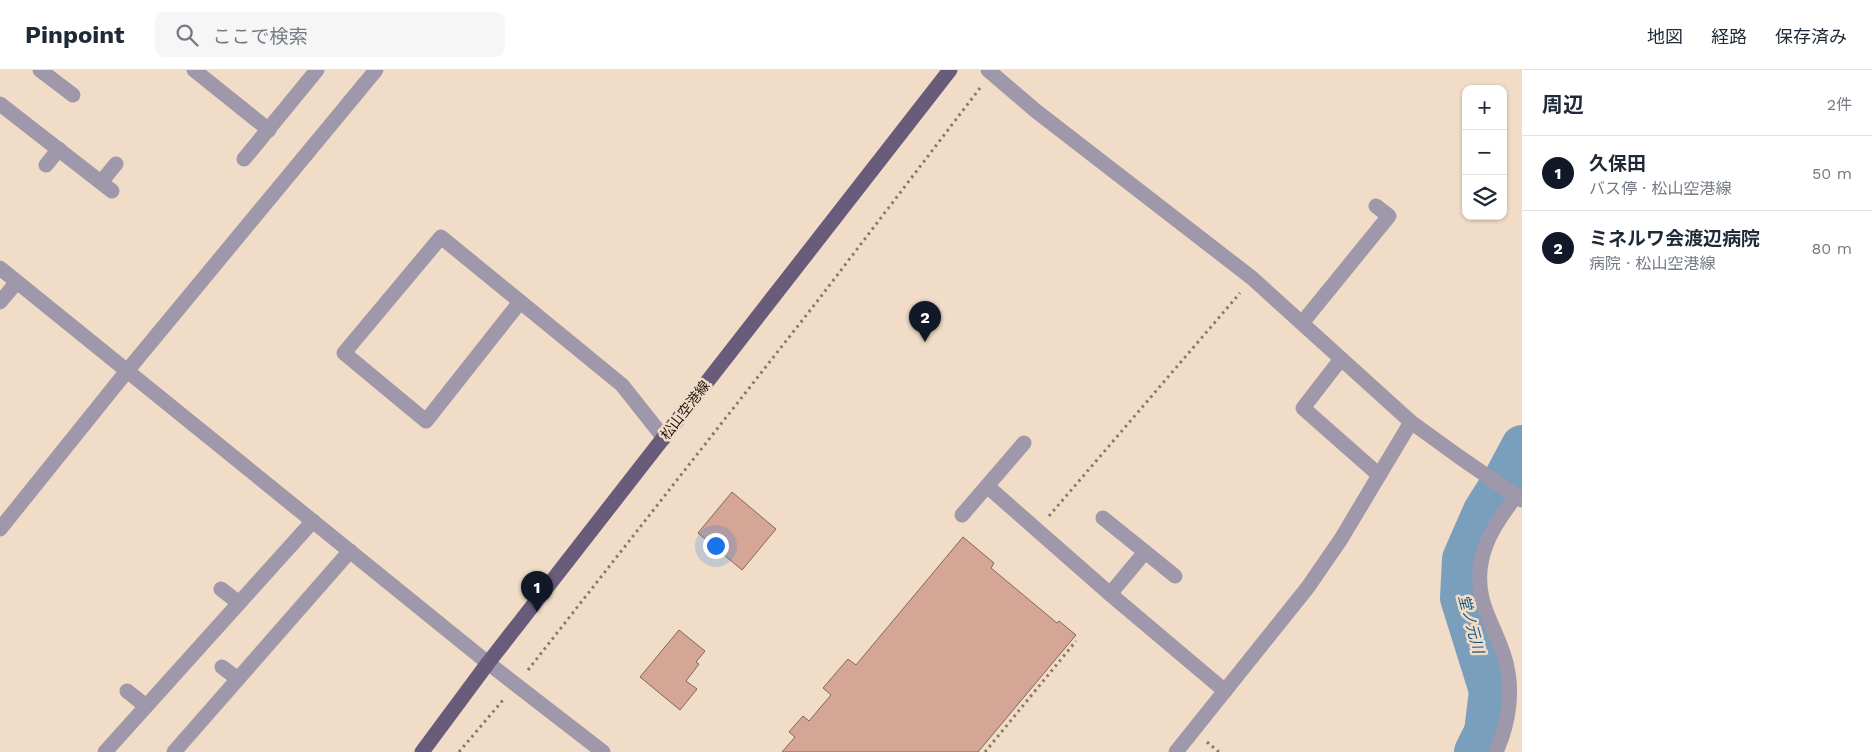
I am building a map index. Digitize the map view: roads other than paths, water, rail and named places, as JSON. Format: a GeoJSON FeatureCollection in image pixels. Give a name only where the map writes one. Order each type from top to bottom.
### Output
{"type":"FeatureCollection","features":[{"type":"Feature","properties":{"kind":"main road","name":"松山空港線"},"geometry":{"type":"LineString","coordinates":[[422,752],[488,663],[950,70]]}},
{"type":"Feature","properties":{"kind":"street"},"geometry":{"type":"LineString","coordinates":[[40,70],[73,95]]}},
{"type":"Feature","properties":{"kind":"street"},"geometry":{"type":"LineString","coordinates":[[194,70],[269,130]]}},
{"type":"Feature","properties":{"kind":"street"},"geometry":{"type":"LineString","coordinates":[[244,159],[317,70]]}},
{"type":"Feature","properties":{"kind":"street"},"geometry":{"type":"LineString","coordinates":[[0,529],[127,371],[376,70]]}},
{"type":"Feature","properties":{"kind":"street"},"geometry":{"type":"LineString","coordinates":[[990,72],[1036,111],[1252,278],[1411,422],[1516,495],[1499,519],[1487,542],[1481,563],[1479,585],[1482,604],[1505,657],[1510,682],[1509,706],[1503,736],[1496,752]]}},
{"type":"Feature","properties":{"kind":"street"},"geometry":{"type":"LineString","coordinates":[[0,104],[107,187],[116,164]]}},
{"type":"Feature","properties":{"kind":"street"},"geometry":{"type":"LineString","coordinates":[[46,165],[59,149]]}},
{"type":"Feature","properties":{"kind":"street"},"geometry":{"type":"LineString","coordinates":[[1302,323],[1389,216],[1376,206]]}},
{"type":"Feature","properties":{"kind":"street"},"geometry":{"type":"LineString","coordinates":[[520,302],[426,421],[344,353],[441,238],[520,302],[622,385],[664,438]]}},
{"type":"Feature","properties":{"kind":"street"},"geometry":{"type":"LineString","coordinates":[[0,268],[488,663],[603,752]]}},
{"type":"Feature","properties":{"kind":"street"},"geometry":{"type":"LineString","coordinates":[[0,302],[17,282]]}},
{"type":"Feature","properties":{"kind":"street"},"geometry":{"type":"LineString","coordinates":[[1341,359],[1303,408],[1379,475]]}},
{"type":"Feature","properties":{"kind":"street"},"geometry":{"type":"LineString","coordinates":[[1176,752],[1308,587],[1341,539],[1411,422]]}},
{"type":"Feature","properties":{"kind":"street"},"geometry":{"type":"LineString","coordinates":[[962,515],[1024,443]]}},
{"type":"Feature","properties":{"kind":"street"},"geometry":{"type":"LineString","coordinates":[[987,486],[1110,594],[1225,691]]}},
{"type":"Feature","properties":{"kind":"street"},"geometry":{"type":"LineString","coordinates":[[1103,518],[1174,576]]}},
{"type":"Feature","properties":{"kind":"street"},"geometry":{"type":"LineString","coordinates":[[105,752],[313,521]]}},
{"type":"Feature","properties":{"kind":"street"},"geometry":{"type":"LineString","coordinates":[[174,752],[350,551]]}},
{"type":"Feature","properties":{"kind":"street"},"geometry":{"type":"LineString","coordinates":[[1110,594],[1145,552]]}},
{"type":"Feature","properties":{"kind":"street"},"geometry":{"type":"LineString","coordinates":[[221,589],[239,603]]}},
{"type":"Feature","properties":{"kind":"street"},"geometry":{"type":"LineString","coordinates":[[222,667],[238,679]]}},
{"type":"Feature","properties":{"kind":"street"},"geometry":{"type":"LineString","coordinates":[[127,690],[146,706]]}},
{"type":"Feature","properties":{"kind":"waterway","name":"堂ノ元川"},"geometry":{"type":"LineString","coordinates":[[1475,752],[1485,732],[1490,691],[1461,598],[1463,559],[1484,511],[1522,446]]}},
{"type":"Feature","properties":{"kind":"place","name":"ミネルワ会渡辺病院"},"geometry":{"type":"Point","coordinates":[925,342]}},
{"type":"Feature","properties":{"kind":"place","name":"久保田"},"geometry":{"type":"Point","coordinates":[537,612]}}]}
